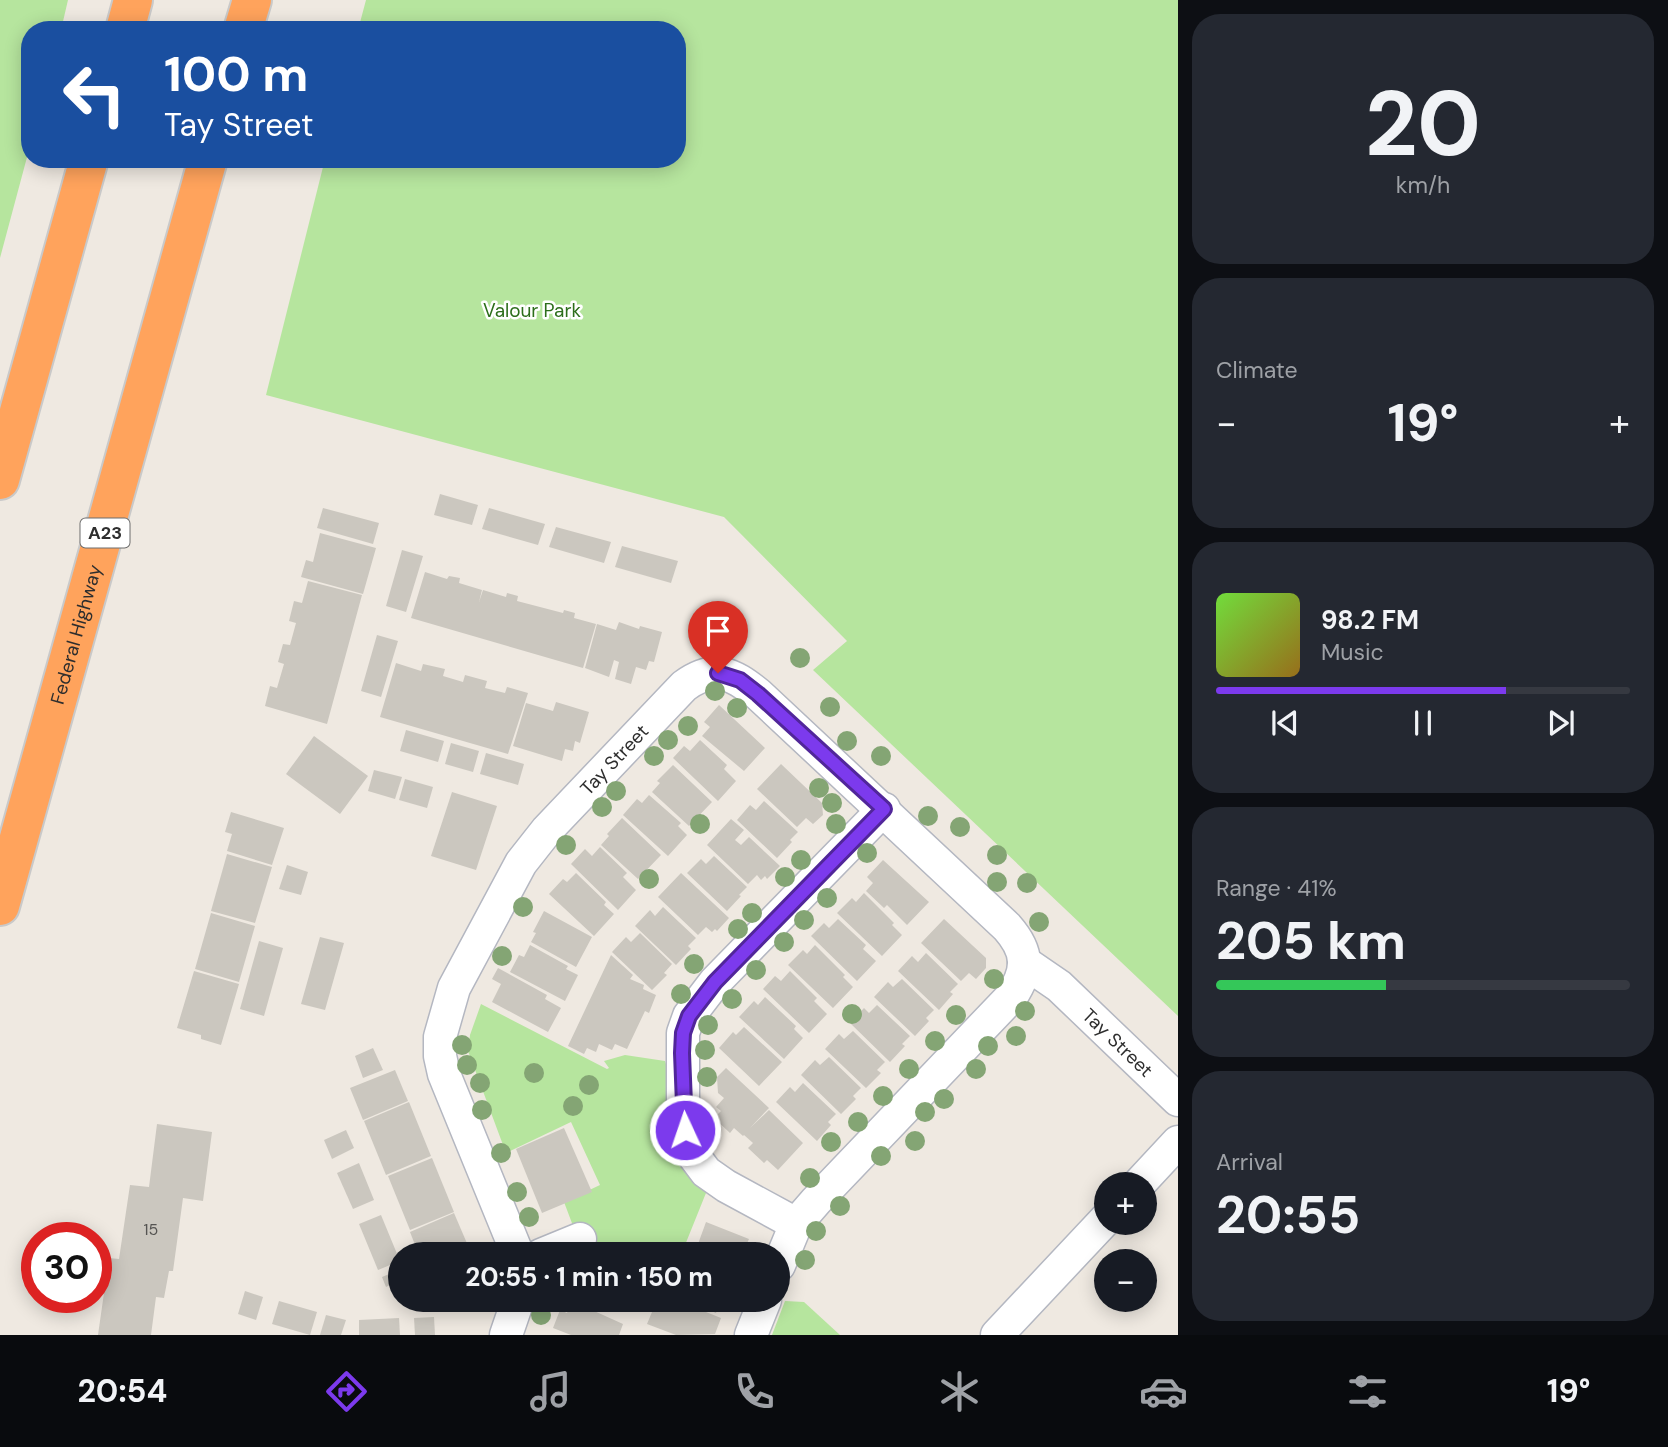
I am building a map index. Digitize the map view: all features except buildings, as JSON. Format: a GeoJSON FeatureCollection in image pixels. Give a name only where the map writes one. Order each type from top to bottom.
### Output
{"type":"FeatureCollection","features":[{"type":"Feature","properties":{"kind":"highway"},"geometry":{"type":"LineString","coordinates":[[127,21],[133,0]]}},
{"type":"Feature","properties":{"kind":"highway"},"geometry":{"type":"LineString","coordinates":[[246,21],[252,0]]}},
{"type":"Feature","properties":{"kind":"highway"},"geometry":{"type":"LineString","coordinates":[[0,480],[87,168]]}},
{"type":"Feature","properties":{"kind":"highway","name":"Federal Highway"},"geometry":{"type":"LineString","coordinates":[[0,906],[205,168]]}},
{"type":"Feature","properties":{"kind":"street","name":"Tay Street"},"geometry":{"type":"LineString","coordinates":[[513,1242],[451,1094],[440,1056],[440,1037],[454,988],[532,847],[684,686],[695,678],[718,673],[740,680],[758,694],[884,809],[1007,927],[1023,950],[1024,962],[1059,986],[1178,1100]]}},
{"type":"Feature","properties":{"kind":"street"},"geometry":{"type":"LineString","coordinates":[[796,1224],[726,1186],[706,1171],[694,1156],[688,1144],[684,1121],[683,1033],[689,1016],[715,982],[884,809]]}},
{"type":"Feature","properties":{"kind":"street"},"geometry":{"type":"LineString","coordinates":[[789,1242],[796,1224],[816,1201],[1011,997],[1024,974],[1024,962]]}},
{"type":"Feature","properties":{"kind":"street"},"geometry":{"type":"LineString","coordinates":[[1150,1172],[1178,1142]]}},
{"type":"Feature","properties":{"kind":"street"},"geometry":{"type":"LineString","coordinates":[[998,1335],[1094,1232]]}},
{"type":"Feature","properties":{"kind":"street"},"geometry":{"type":"LineString","coordinates":[[573,1242],[580,1239]]}},
{"type":"Feature","properties":{"kind":"street"},"geometry":{"type":"LineString","coordinates":[[506,1335],[514,1312]]}},
{"type":"Feature","properties":{"kind":"street"},"geometry":{"type":"LineString","coordinates":[[751,1335],[760,1312]]}},
{"type":"Feature","properties":{"kind":"green space"},"geometry":{"type":"Polygon","coordinates":[[[0,0],[68,0],[63,21],[21,21],[21,168],[24,168],[0,258],[0,0]]]}},
{"type":"Feature","properties":{"kind":"green space","name":"Valour Park"},"geometry":{"type":"Polygon","coordinates":[[[366,0],[1178,0],[1178,1016],[813,670],[847,641],[724,517],[266,395],[323,168],[686,168],[686,21],[360,21],[366,0]]]}},
{"type":"Feature","properties":{"kind":"green space"},"geometry":{"type":"Polygon","coordinates":[[[481,1004],[607,1069],[609,1068],[604,1061],[625,1055],[670,1064],[708,1188],[686,1242],[579,1242],[564,1202],[600,1185],[571,1122],[506,1153],[468,1051],[470,1035],[481,1004]]]}},
{"type":"Feature","properties":{"kind":"green space"},"geometry":{"type":"Polygon","coordinates":[[[790,1301],[804,1302],[840,1335],[772,1335],[781,1312],[790,1312],[790,1301]]]}},
{"type":"Feature","properties":{"kind":"route"},"geometry":{"type":"LineString","coordinates":[[685,1130],[682,1053],[683,1033],[689,1016],[715,982],[884,809],[758,694],[740,680],[718,673]]}}]}
